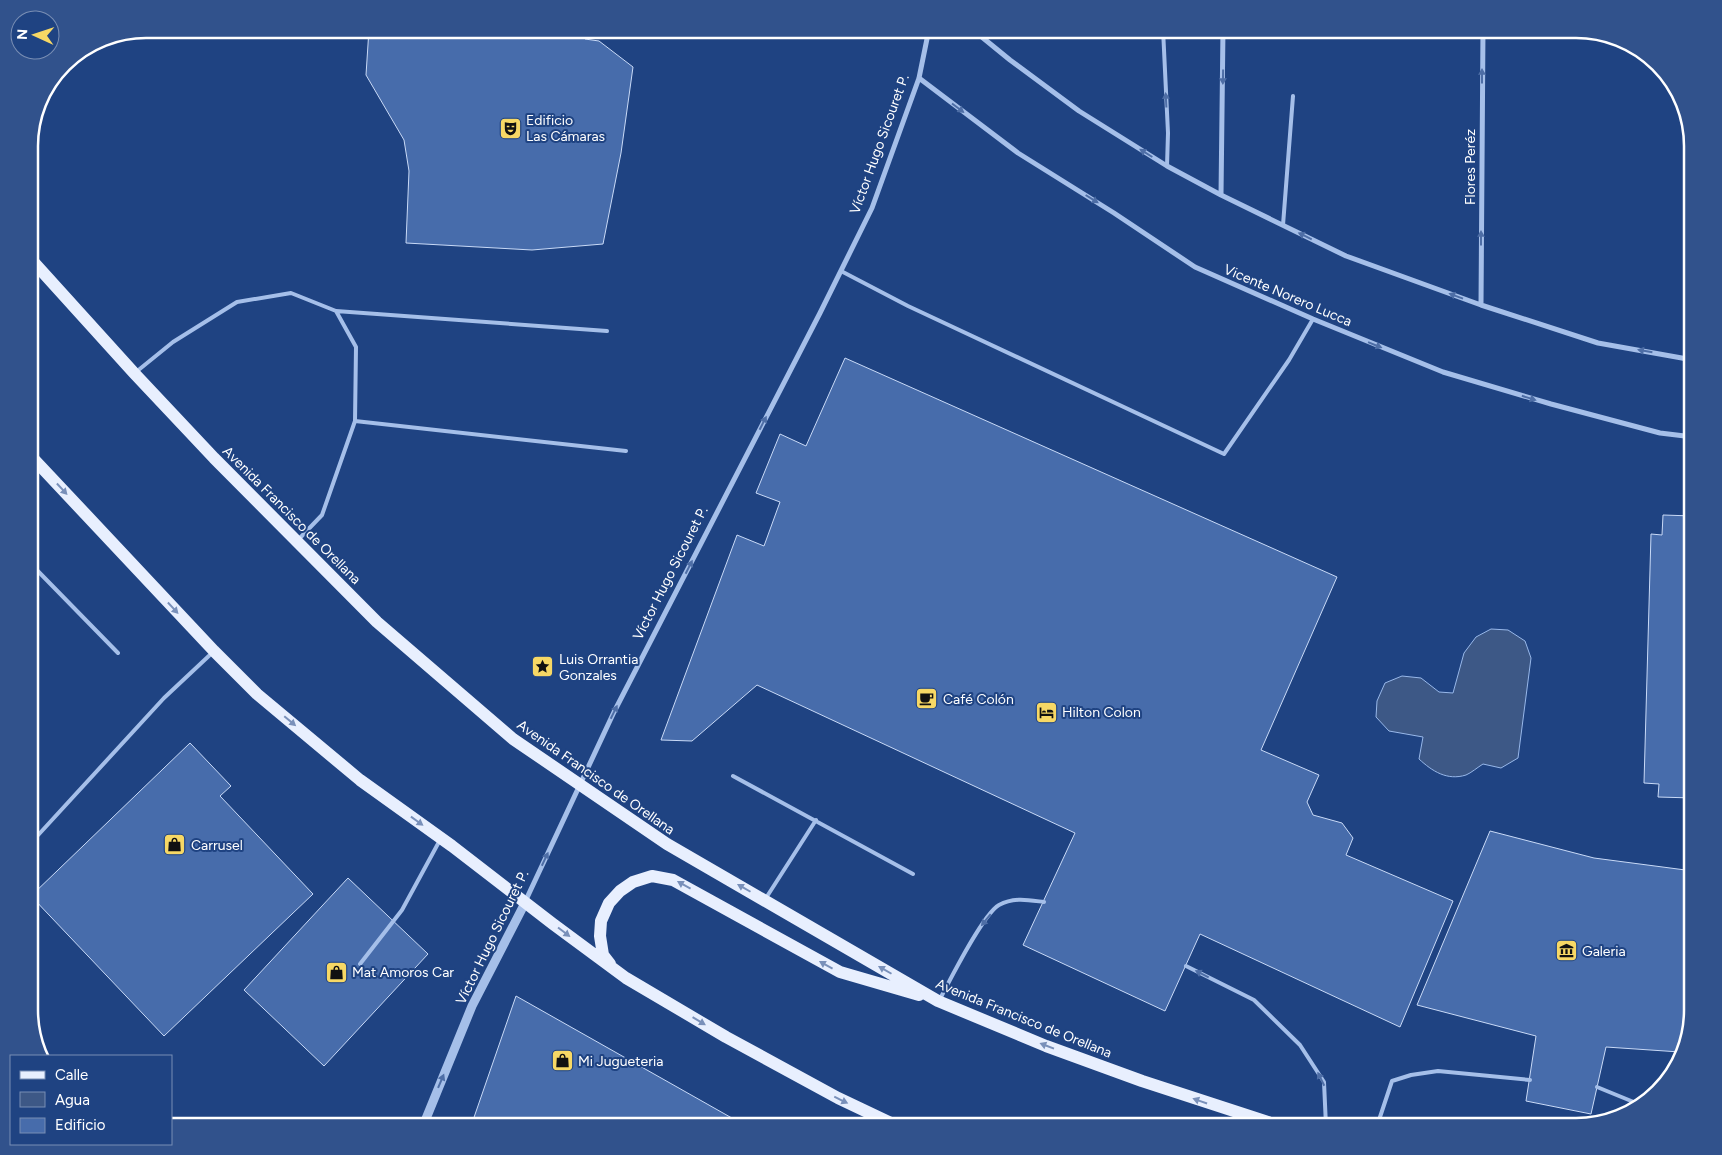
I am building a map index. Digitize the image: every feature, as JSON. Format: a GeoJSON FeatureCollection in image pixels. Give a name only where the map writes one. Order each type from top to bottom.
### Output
{"type":"FeatureCollection","features":[{"type":"Feature","properties":{"kind":"main road","name":"Avenida Francisco de Orellana"},"geometry":{"type":"LineString","coordinates":[[38,267],[134,374],[214,458],[377,622],[513,739],[667,844],[938,1001],[1046,1046],[1134,1078],[1256,1118]]}},
{"type":"Feature","properties":{"kind":"main road"},"geometry":{"type":"LineString","coordinates":[[38,464],[214,651],[257,694],[360,780],[441,838],[613,969],[726,1037],[838,1098],[880,1118]]}},
{"type":"Feature","properties":{"kind":"main road"},"geometry":{"type":"LineString","coordinates":[[613,969],[603,955],[600,936],[601,921],[609,903],[620,891],[633,882],[652,876],[673,880],[840,972],[938,1001]]}},
{"type":"Feature","properties":{"kind":"street","name":"Víctor Hugo Sicouret P."},"geometry":{"type":"LineString","coordinates":[[426,1118],[472,1006],[525,903],[619,703],[872,208],[919,78],[926,38]]}},
{"type":"Feature","properties":{"kind":"street"},"geometry":{"type":"LineString","coordinates":[[983,38],[1079,111],[1167,166],[1221,195],[1346,256],[1481,305],[1598,343],[1684,358]]}},
{"type":"Feature","properties":{"kind":"street"},"geometry":{"type":"LineString","coordinates":[[1221,195],[1223,38]]}},
{"type":"Feature","properties":{"kind":"street","name":"Flores Peréz"},"geometry":{"type":"LineString","coordinates":[[1481,305],[1482,38]]}},
{"type":"Feature","properties":{"kind":"street","name":"Vicente Norero Lucca"},"geometry":{"type":"LineString","coordinates":[[919,78],[1018,153],[1114,213],[1195,267],[1313,319],[1443,372],[1660,433],[1684,436]]}},
{"type":"Feature","properties":{"kind":"lane"},"geometry":{"type":"LineString","coordinates":[[1163,38],[1168,133],[1167,166]]}},
{"type":"Feature","properties":{"kind":"lane"},"geometry":{"type":"LineString","coordinates":[[1283,225],[1293,96]]}},
{"type":"Feature","properties":{"kind":"lane"},"geometry":{"type":"LineString","coordinates":[[841,271],[908,306],[1224,454],[1289,360],[1313,319]]}},
{"type":"Feature","properties":{"kind":"lane"},"geometry":{"type":"LineString","coordinates":[[134,374],[173,342],[237,302],[291,293],[336,311],[607,331]]}},
{"type":"Feature","properties":{"kind":"lane"},"geometry":{"type":"LineString","coordinates":[[297,541],[322,515],[355,421],[356,347],[336,311]]}},
{"type":"Feature","properties":{"kind":"lane"},"geometry":{"type":"LineString","coordinates":[[355,421],[626,451]]}},
{"type":"Feature","properties":{"kind":"lane"},"geometry":{"type":"LineString","coordinates":[[38,571],[118,653]]}},
{"type":"Feature","properties":{"kind":"lane"},"geometry":{"type":"LineString","coordinates":[[38,835],[164,698],[214,651]]}},
{"type":"Feature","properties":{"kind":"lane"},"geometry":{"type":"LineString","coordinates":[[734,776],[913,874]]}},
{"type":"Feature","properties":{"kind":"lane"},"geometry":{"type":"LineString","coordinates":[[765,900],[816,820]]}},
{"type":"Feature","properties":{"kind":"lane"},"geometry":{"type":"LineString","coordinates":[[360,964],[402,910],[441,838]]}},
{"type":"Feature","properties":{"kind":"lane"},"geometry":{"type":"LineString","coordinates":[[938,1001],[981,925],[998,906],[1020,898],[1044,902]]}},
{"type":"Feature","properties":{"kind":"lane"},"geometry":{"type":"LineString","coordinates":[[1186,966],[1254,1000],[1300,1045],[1324,1082],[1326,1118]]}},
{"type":"Feature","properties":{"kind":"lane"},"geometry":{"type":"LineString","coordinates":[[1380,1118],[1392,1081],[1411,1075],[1438,1071],[1530,1080]]}},
{"type":"Feature","properties":{"kind":"lane"},"geometry":{"type":"LineString","coordinates":[[1596,1087],[1632,1102]]}},
{"type":"Feature","properties":{"kind":"water"},"geometry":{"type":"Polygon","coordinates":[[[1491,629],[1508,630],[1525,641],[1531,658],[1518,758],[1501,768],[1483,764],[1466,775],[1459,777],[1446,776],[1435,771],[1419,759],[1423,737],[1389,731],[1376,717],[1377,701],[1385,683],[1402,676],[1421,678],[1439,692],[1453,693],[1464,653],[1476,637],[1491,629]]]}},
{"type":"Feature","properties":{"kind":"building","name":"Edificio Las Cámaras"},"geometry":{"type":"Polygon","coordinates":[[[368,38],[585,38],[599,41],[633,67],[621,153],[603,244],[532,250],[406,243],[409,171],[404,140],[366,75],[368,38]]]}},
{"type":"Feature","properties":{"kind":"building","name":"Hilton Colon"},"geometry":{"type":"Polygon","coordinates":[[[845,358],[1337,577],[1261,750],[1319,775],[1307,802],[1313,815],[1342,823],[1353,838],[1346,855],[1453,901],[1400,1027],[1200,934],[1165,1011],[1023,945],[1075,833],[757,685],[692,741],[661,740],[737,535],[764,546],[780,502],[756,493],[780,434],[806,446],[845,358]]]}},
{"type":"Feature","properties":{"kind":"building"},"geometry":{"type":"Polygon","coordinates":[[[1663,515],[1684,516],[1684,798],[1658,797],[1659,784],[1644,783],[1651,534],[1662,535],[1663,515]]]}},
{"type":"Feature","properties":{"kind":"building","name":"Carrusel"},"geometry":{"type":"Polygon","coordinates":[[[190,743],[231,786],[220,796],[313,894],[164,1036],[38,903],[38,889],[190,743]]]}},
{"type":"Feature","properties":{"kind":"building","name":"Galeria"},"geometry":{"type":"Polygon","coordinates":[[[1490,831],[1594,858],[1684,870],[1684,1024],[1679,1044],[1675,1052],[1606,1047],[1591,1114],[1526,1101],[1536,1036],[1417,1005],[1490,831]]]}},
{"type":"Feature","properties":{"kind":"building","name":"Mat Amoros Car"},"geometry":{"type":"Polygon","coordinates":[[[348,878],[428,954],[324,1066],[244,990],[348,878]]]}},
{"type":"Feature","properties":{"kind":"building","name":"Mi Jugueteria"},"geometry":{"type":"Polygon","coordinates":[[[516,996],[732,1118],[474,1118],[516,996]]]}},
{"type":"Feature","properties":{"kind":"place","name":"Edificio Las Cámaras"},"geometry":{"type":"Point","coordinates":[510,128]}},
{"type":"Feature","properties":{"kind":"place","name":"Luis Orrantia Gonzales"},"geometry":{"type":"Point","coordinates":[543,667]}},
{"type":"Feature","properties":{"kind":"place","name":"Café Colón"},"geometry":{"type":"Point","coordinates":[927,699]}},
{"type":"Feature","properties":{"kind":"place","name":"Hilton Colon"},"geometry":{"type":"Point","coordinates":[1046,712]}},
{"type":"Feature","properties":{"kind":"place","name":"Carrusel"},"geometry":{"type":"Point","coordinates":[175,845]}},
{"type":"Feature","properties":{"kind":"place","name":"Galeria"},"geometry":{"type":"Point","coordinates":[1566,951]}},
{"type":"Feature","properties":{"kind":"place","name":"Mat Amoros Car"},"geometry":{"type":"Point","coordinates":[336,972]}},
{"type":"Feature","properties":{"kind":"place","name":"Mi Jugueteria"},"geometry":{"type":"Point","coordinates":[562,1061]}}]}
